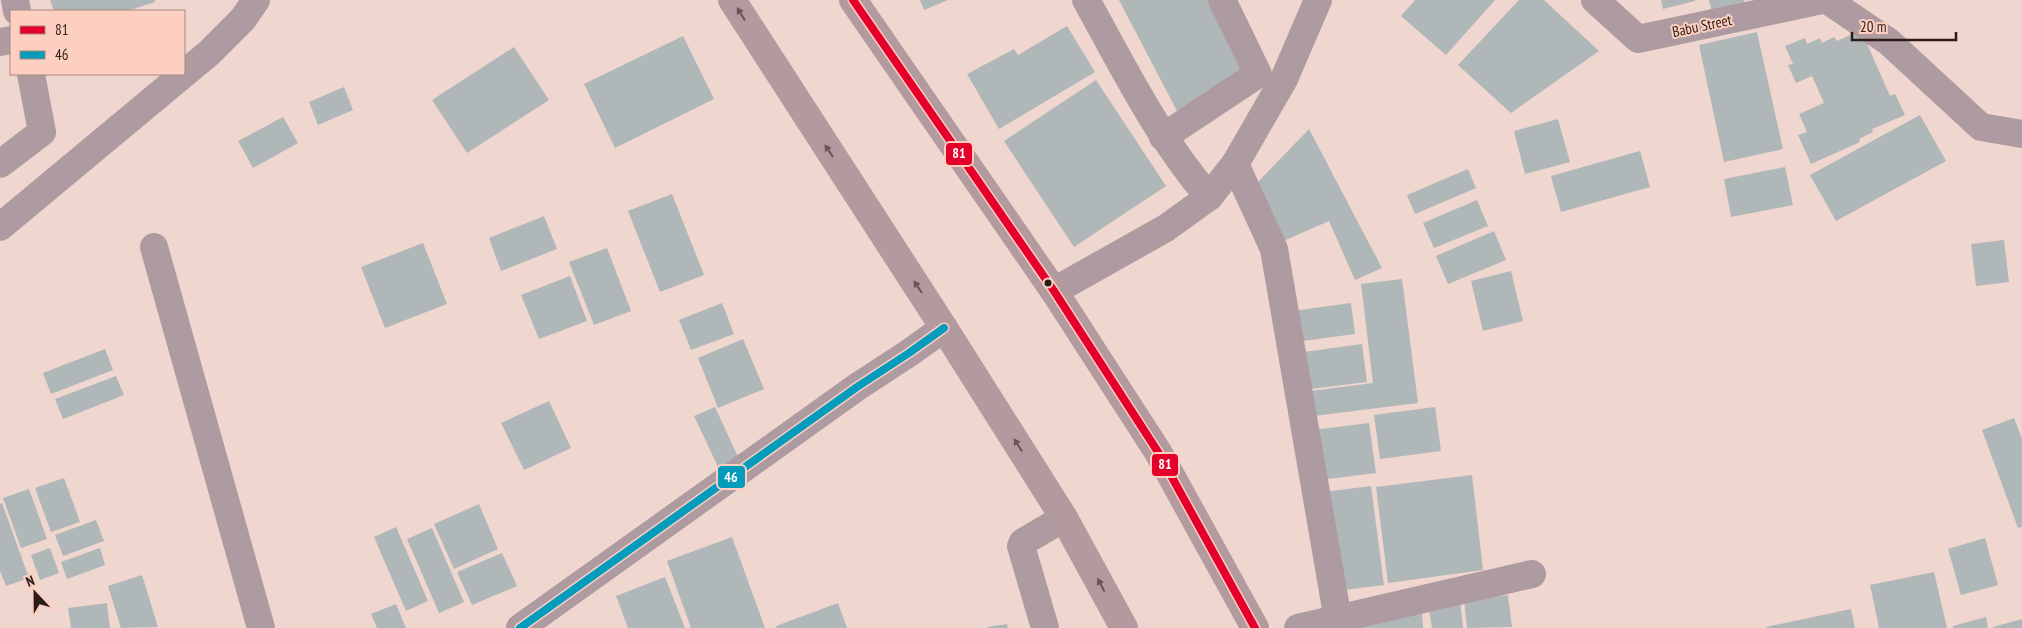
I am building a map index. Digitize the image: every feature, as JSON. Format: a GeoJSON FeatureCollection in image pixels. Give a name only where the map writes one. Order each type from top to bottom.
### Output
{"type":"FeatureCollection","features":[{"type":"Feature","properties":{"kind":"main road"},"geometry":{"type":"LineString","coordinates":[[732,0],[1064,518],[1124,628]]}},
{"type":"Feature","properties":{"kind":"main road"},"geometry":{"type":"LineString","coordinates":[[853,0],[1054,291],[1158,452],[1255,628]]}},
{"type":"Feature","properties":{"kind":"street"},"geometry":{"type":"LineString","coordinates":[[185,73],[209,53],[243,19],[256,0]]}},
{"type":"Feature","properties":{"kind":"street"},"geometry":{"type":"LineString","coordinates":[[1086,0],[1162,137],[1209,197]]}},
{"type":"Feature","properties":{"kind":"street"},"geometry":{"type":"LineString","coordinates":[[1162,137],[1258,74],[1222,0]]}},
{"type":"Feature","properties":{"kind":"street"},"geometry":{"type":"LineString","coordinates":[[1054,291],[1166,228],[1209,197],[1235,164],[1284,79],[1318,0]]}},
{"type":"Feature","properties":{"kind":"street","name":"Babu Street"},"geometry":{"type":"LineString","coordinates":[[1595,0],[1638,39],[1822,0]]}},
{"type":"Feature","properties":{"kind":"street"},"geometry":{"type":"LineString","coordinates":[[1827,0],[1888,42],[1981,127],[2022,134]]}},
{"type":"Feature","properties":{"kind":"street"},"geometry":{"type":"LineString","coordinates":[[31,75],[42,132]]}},
{"type":"Feature","properties":{"kind":"street"},"geometry":{"type":"LineString","coordinates":[[0,227],[183,75]]}},
{"type":"Feature","properties":{"kind":"street"},"geometry":{"type":"LineString","coordinates":[[0,144],[42,132]]}},
{"type":"Feature","properties":{"kind":"street"},"geometry":{"type":"LineString","coordinates":[[0,164],[42,132]]}},
{"type":"Feature","properties":{"kind":"street"},"geometry":{"type":"LineString","coordinates":[[1235,164],[1274,249],[1338,620]]}},
{"type":"Feature","properties":{"kind":"street"},"geometry":{"type":"LineString","coordinates":[[154,248],[261,628]]}},
{"type":"Feature","properties":{"kind":"street"},"geometry":{"type":"LineString","coordinates":[[520,628],[857,387],[944,328]]}},
{"type":"Feature","properties":{"kind":"street"},"geometry":{"type":"LineString","coordinates":[[1045,628],[1022,544],[1064,518]]}},
{"type":"Feature","properties":{"kind":"street"},"geometry":{"type":"LineString","coordinates":[[1298,628],[1532,574]]}},
{"type":"Feature","properties":{"kind":"building"},"geometry":{"type":"Polygon","coordinates":[[[50,0],[155,0],[155,2],[130,10],[54,10],[50,0]]]}},
{"type":"Feature","properties":{"kind":"building"},"geometry":{"type":"Polygon","coordinates":[[[920,0],[948,0],[924,10],[920,0]]]}},
{"type":"Feature","properties":{"kind":"building"},"geometry":{"type":"Polygon","coordinates":[[[1119,0],[1212,0],[1250,72],[1177,111],[1119,0]]]}},
{"type":"Feature","properties":{"kind":"building"},"geometry":{"type":"Polygon","coordinates":[[[1415,0],[1495,0],[1446,55],[1401,16],[1415,0]]]}},
{"type":"Feature","properties":{"kind":"building"},"geometry":{"type":"Polygon","coordinates":[[[1519,0],[1544,0],[1599,51],[1511,113],[1458,65],[1519,0]]]}},
{"type":"Feature","properties":{"kind":"building"},"geometry":{"type":"Polygon","coordinates":[[[1661,0],[1695,0],[1695,1],[1663,9],[1661,0]]]}},
{"type":"Feature","properties":{"kind":"building"},"geometry":{"type":"Polygon","coordinates":[[[1709,0],[1744,0],[1746,8],[1713,16],[1709,0]]]}},
{"type":"Feature","properties":{"kind":"building"},"geometry":{"type":"Polygon","coordinates":[[[1067,26],[1095,72],[999,129],[967,74],[1014,49],[1018,55],[1067,26]]]}},
{"type":"Feature","properties":{"kind":"building"},"geometry":{"type":"Polygon","coordinates":[[[1861,30],[1890,96],[1895,94],[1905,115],[1872,129],[1873,132],[1859,139],[1860,142],[1811,164],[1798,135],[1807,132],[1799,114],[1824,103],[1812,76],[1796,83],[1788,65],[1793,64],[1785,46],[1805,38],[1807,44],[1820,38],[1822,43],[1834,37],[1837,41],[1861,30]]]}},
{"type":"Feature","properties":{"kind":"building"},"geometry":{"type":"Polygon","coordinates":[[[1757,32],[1783,149],[1724,162],[1699,45],[1757,32]]]}},
{"type":"Feature","properties":{"kind":"building"},"geometry":{"type":"Polygon","coordinates":[[[683,36],[714,99],[615,148],[584,84],[683,36]]]}},
{"type":"Feature","properties":{"kind":"building"},"geometry":{"type":"Polygon","coordinates":[[[514,47],[549,100],[467,153],[432,100],[514,47]]]}},
{"type":"Feature","properties":{"kind":"building"},"geometry":{"type":"Polygon","coordinates":[[[1096,80],[1166,186],[1074,247],[1004,141],[1096,80]]]}},
{"type":"Feature","properties":{"kind":"building"},"geometry":{"type":"Polygon","coordinates":[[[344,87],[353,110],[318,125],[309,102],[344,87]]]}},
{"type":"Feature","properties":{"kind":"building"},"geometry":{"type":"Polygon","coordinates":[[[1920,115],[1946,161],[1836,221],[1810,175],[1920,115]]]}},
{"type":"Feature","properties":{"kind":"building"},"geometry":{"type":"Polygon","coordinates":[[[283,117],[298,143],[253,168],[238,141],[283,117]]]}},
{"type":"Feature","properties":{"kind":"building"},"geometry":{"type":"Polygon","coordinates":[[[1558,119],[1570,162],[1525,174],[1514,131],[1558,119]]]}},
{"type":"Feature","properties":{"kind":"building"},"geometry":{"type":"Polygon","coordinates":[[[1309,129],[1382,268],[1355,280],[1329,221],[1281,242],[1255,185],[1309,129]]]}},
{"type":"Feature","properties":{"kind":"building"},"geometry":{"type":"Polygon","coordinates":[[[1640,151],[1650,187],[1561,212],[1551,176],[1640,151]]]}},
{"type":"Feature","properties":{"kind":"building"},"geometry":{"type":"Polygon","coordinates":[[[1785,167],[1793,205],[1731,217],[1724,179],[1785,167]]]}},
{"type":"Feature","properties":{"kind":"building"},"geometry":{"type":"Polygon","coordinates":[[[1468,169],[1476,188],[1415,214],[1407,195],[1468,169]]]}},
{"type":"Feature","properties":{"kind":"building"},"geometry":{"type":"Polygon","coordinates":[[[672,194],[704,275],[660,292],[628,211],[672,194]]]}},
{"type":"Feature","properties":{"kind":"building"},"geometry":{"type":"Polygon","coordinates":[[[1477,200],[1488,226],[1434,248],[1423,223],[1477,200]]]}},
{"type":"Feature","properties":{"kind":"building"},"geometry":{"type":"Polygon","coordinates":[[[544,216],[557,249],[501,271],[489,238],[544,216]]]}},
{"type":"Feature","properties":{"kind":"building"},"geometry":{"type":"Polygon","coordinates":[[[1494,231],[1506,260],[1448,284],[1436,256],[1494,231]]]}},
{"type":"Feature","properties":{"kind":"building"},"geometry":{"type":"Polygon","coordinates":[[[2004,240],[2009,282],[1976,286],[1971,244],[2004,240]]]}},
{"type":"Feature","properties":{"kind":"building"},"geometry":{"type":"Polygon","coordinates":[[[423,243],[447,304],[385,328],[361,267],[423,243]]]}},
{"type":"Feature","properties":{"kind":"building"},"geometry":{"type":"Polygon","coordinates":[[[607,248],[631,311],[594,325],[569,262],[607,248]]]}},
{"type":"Feature","properties":{"kind":"building"},"geometry":{"type":"Polygon","coordinates":[[[1511,271],[1523,321],[1483,331],[1471,281],[1511,271]]]}},
{"type":"Feature","properties":{"kind":"building"},"geometry":{"type":"Polygon","coordinates":[[[570,276],[587,321],[539,339],[521,295],[570,276]]]}},
{"type":"Feature","properties":{"kind":"building"},"geometry":{"type":"Polygon","coordinates":[[[1402,279],[1418,403],[1314,416],[1311,391],[1373,383],[1361,284],[1402,279]]]}},
{"type":"Feature","properties":{"kind":"building"},"geometry":{"type":"Polygon","coordinates":[[[722,303],[734,334],[691,350],[679,320],[722,303]]]}},
{"type":"Feature","properties":{"kind":"building"},"geometry":{"type":"Polygon","coordinates":[[[1351,303],[1355,334],[1295,342],[1292,311],[1351,303]]]}},
{"type":"Feature","properties":{"kind":"building"},"geometry":{"type":"Polygon","coordinates":[[[743,339],[764,389],[718,408],[698,358],[743,339]]]}},
{"type":"Feature","properties":{"kind":"building"},"geometry":{"type":"Polygon","coordinates":[[[1362,344],[1367,382],[1302,390],[1297,353],[1362,344]]]}},
{"type":"Feature","properties":{"kind":"building"},"geometry":{"type":"Polygon","coordinates":[[[105,349],[113,370],[51,394],[43,373],[105,349]]]}},
{"type":"Feature","properties":{"kind":"building"},"geometry":{"type":"Polygon","coordinates":[[[116,376],[124,395],[63,419],[55,399],[116,376]]]}},
{"type":"Feature","properties":{"kind":"building"},"geometry":{"type":"Polygon","coordinates":[[[549,401],[571,448],[524,470],[501,423],[549,401]]]}},
{"type":"Feature","properties":{"kind":"building"},"geometry":{"type":"Polygon","coordinates":[[[715,407],[740,461],[720,471],[694,416],[715,407]]]}},
{"type":"Feature","properties":{"kind":"building"},"geometry":{"type":"Polygon","coordinates":[[[1435,407],[1441,451],[1380,459],[1374,415],[1435,407]]]}},
{"type":"Feature","properties":{"kind":"building"},"geometry":{"type":"Polygon","coordinates":[[[2014,418],[2022,439],[2022,527],[2018,528],[1982,430],[2014,418]]]}},
{"type":"Feature","properties":{"kind":"building"},"geometry":{"type":"Polygon","coordinates":[[[1369,423],[1376,473],[1320,480],[1313,430],[1369,423]]]}},
{"type":"Feature","properties":{"kind":"building"},"geometry":{"type":"Polygon","coordinates":[[[1472,475],[1483,570],[1388,583],[1376,487],[1472,475]]]}},
{"type":"Feature","properties":{"kind":"building"},"geometry":{"type":"Polygon","coordinates":[[[64,478],[80,522],[51,532],[35,488],[64,478]]]}},
{"type":"Feature","properties":{"kind":"building"},"geometry":{"type":"Polygon","coordinates":[[[1371,486],[1384,585],[1336,591],[1324,492],[1371,486]]]}},
{"type":"Feature","properties":{"kind":"building"},"geometry":{"type":"Polygon","coordinates":[[[29,489],[47,539],[21,548],[3,498],[29,489]]]}},
{"type":"Feature","properties":{"kind":"building"},"geometry":{"type":"Polygon","coordinates":[[[2,503],[29,578],[6,586],[0,571],[0,504],[2,503]]]}},
{"type":"Feature","properties":{"kind":"building"},"geometry":{"type":"Polygon","coordinates":[[[479,504],[498,549],[454,569],[434,524],[479,504]]]}},
{"type":"Feature","properties":{"kind":"building"},"geometry":{"type":"Polygon","coordinates":[[[96,520],[104,541],[63,556],[55,535],[96,520]]]}},
{"type":"Feature","properties":{"kind":"building"},"geometry":{"type":"Polygon","coordinates":[[[396,527],[428,601],[406,611],[374,537],[396,527]]]}},
{"type":"Feature","properties":{"kind":"building"},"geometry":{"type":"Polygon","coordinates":[[[432,528],[464,602],[439,613],[407,539],[432,528]]]}},
{"type":"Feature","properties":{"kind":"building"},"geometry":{"type":"Polygon","coordinates":[[[732,537],[765,628],[691,628],[667,561],[732,537]]]}},
{"type":"Feature","properties":{"kind":"building"},"geometry":{"type":"Polygon","coordinates":[[[1985,538],[1998,585],[1961,595],[1948,549],[1985,538]]]}},
{"type":"Feature","properties":{"kind":"building"},"geometry":{"type":"Polygon","coordinates":[[[50,548],[59,573],[40,580],[31,555],[50,548]]]}},
{"type":"Feature","properties":{"kind":"building"},"geometry":{"type":"Polygon","coordinates":[[[100,548],[105,565],[67,579],[61,562],[100,548]]]}},
{"type":"Feature","properties":{"kind":"building"},"geometry":{"type":"Polygon","coordinates":[[[502,553],[517,586],[472,605],[457,572],[502,553]]]}},
{"type":"Feature","properties":{"kind":"building"},"geometry":{"type":"Polygon","coordinates":[[[1934,572],[1947,628],[1879,628],[1870,585],[1934,572]]]}},
{"type":"Feature","properties":{"kind":"building"},"geometry":{"type":"Polygon","coordinates":[[[142,575],[158,627],[121,628],[108,586],[142,575]]]}},
{"type":"Feature","properties":{"kind":"building"},"geometry":{"type":"Polygon","coordinates":[[[665,577],[685,628],[628,628],[616,596],[665,577]]]}},
{"type":"Feature","properties":{"kind":"building"},"geometry":{"type":"Polygon","coordinates":[[[1508,595],[1512,627],[1467,628],[1464,600],[1508,595]]]}},
{"type":"Feature","properties":{"kind":"building"},"geometry":{"type":"Polygon","coordinates":[[[1460,600],[1463,628],[1432,628],[1428,604],[1460,600]]]}},
{"type":"Feature","properties":{"kind":"building"},"geometry":{"type":"Polygon","coordinates":[[[107,603],[110,628],[71,628],[68,608],[107,603]]]}},
{"type":"Feature","properties":{"kind":"building"},"geometry":{"type":"Polygon","coordinates":[[[838,603],[847,628],[777,628],[776,626],[838,603]]]}},
{"type":"Feature","properties":{"kind":"building"},"geometry":{"type":"Polygon","coordinates":[[[396,604],[406,628],[377,628],[371,614],[396,604]]]}},
{"type":"Feature","properties":{"kind":"building"},"geometry":{"type":"Polygon","coordinates":[[[1851,609],[1855,628],[1766,628],[1766,627],[1851,609]]]}},
{"type":"Feature","properties":{"kind":"building"},"geometry":{"type":"Polygon","coordinates":[[[1422,614],[1423,628],[1330,628],[1330,626],[1422,614]]]}},
{"type":"Feature","properties":{"kind":"building"},"geometry":{"type":"Polygon","coordinates":[[[1986,617],[1988,628],[1953,628],[1953,626],[1986,617]]]}},
{"type":"Feature","properties":{"kind":"building"},"geometry":{"type":"Polygon","coordinates":[[[2022,619],[2022,628],[1993,628],[1993,627],[2022,619]]]}},
{"type":"Feature","properties":{"kind":"building"},"geometry":{"type":"Polygon","coordinates":[[[1007,624],[1008,628],[987,628],[987,627],[1007,624]]]}},
{"type":"Feature","properties":{"kind":"transit line","name":"81"},"geometry":{"type":"LineString","coordinates":[[853,0],[1054,291],[1158,452],[1255,628]]}},
{"type":"Feature","properties":{"kind":"transit line","name":"46"},"geometry":{"type":"LineString","coordinates":[[520,628],[857,387],[944,328]]}}]}
